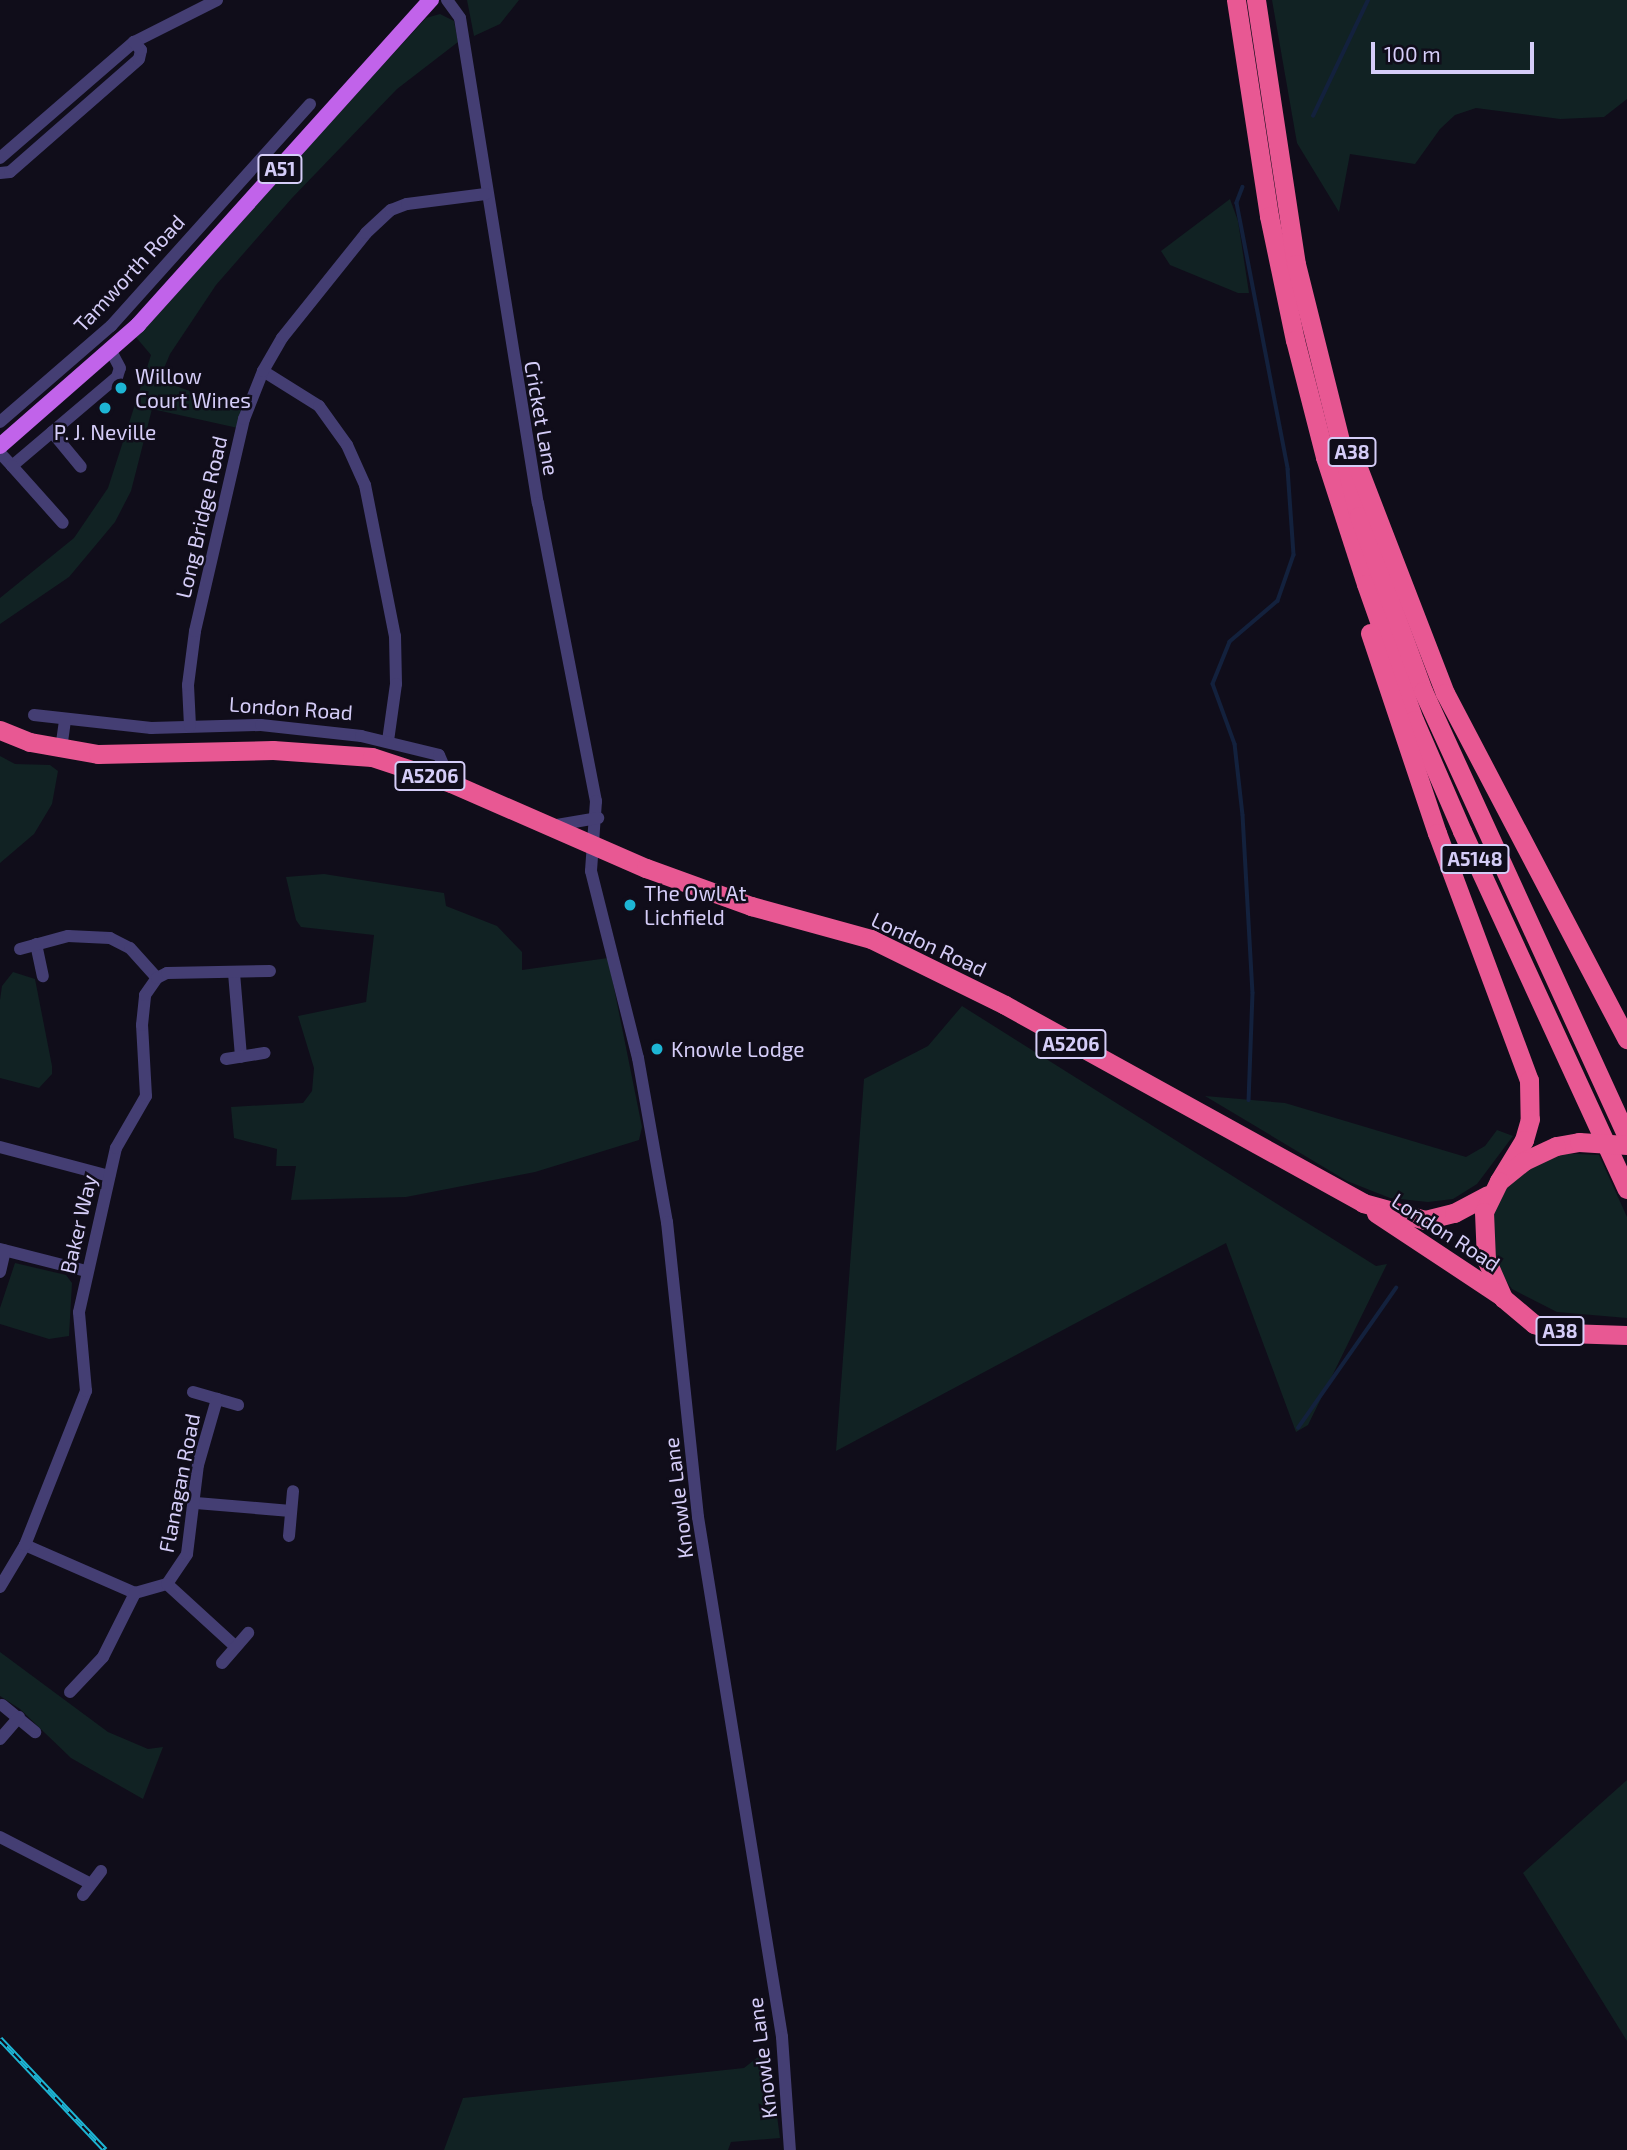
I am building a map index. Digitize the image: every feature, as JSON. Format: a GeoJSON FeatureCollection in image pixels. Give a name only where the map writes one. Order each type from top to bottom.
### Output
{"type":"FeatureCollection","features":[{"type":"Feature","properties":{"kind":"highway","name":"A38"},"geometry":{"type":"LineString","coordinates":[[1237,0],[1269,216],[1295,340],[1344,519],[1359,594],[1384,676],[1529,1080],[1530,1119],[1524,1140],[1494,1188],[1483,1234],[1486,1259],[1503,1298],[1543,1328],[1622,1338]]}},
{"type":"Feature","properties":{"kind":"highway","name":"A38"},"geometry":{"type":"LineString","coordinates":[[1256,0],[1285,202],[1350,445],[1445,693],[1627,1039]]}},
{"type":"Feature","properties":{"kind":"highway","name":"A5148"},"geometry":{"type":"LineString","coordinates":[[1285,202],[1310,332],[1381,579],[1463,784],[1627,1136]]}},
{"type":"Feature","properties":{"kind":"highway","name":"A5148"},"geometry":{"type":"LineString","coordinates":[[1344,519],[1414,720],[1627,1189]]}},
{"type":"Feature","properties":{"kind":"highway","name":"London Road"},"geometry":{"type":"LineString","coordinates":[[0,730],[61,750],[98,754],[338,752],[372,758],[451,783],[593,844],[751,906],[838,928],[911,958],[1363,1203],[1503,1298]]}},
{"type":"Feature","properties":{"kind":"highway","name":"London Road"},"geometry":{"type":"LineString","coordinates":[[1363,1203],[1424,1220],[1454,1213],[1494,1188],[1524,1161],[1556,1146],[1579,1142],[1627,1145]]}},
{"type":"Feature","properties":{"kind":"main road","name":"Tamworth Road"},"geometry":{"type":"LineString","coordinates":[[0,446],[111,351],[431,0]]}},
{"type":"Feature","properties":{"kind":"street"},"geometry":{"type":"LineString","coordinates":[[0,158],[135,42],[217,0]]}},
{"type":"Feature","properties":{"kind":"street","name":"Cricket Lane"},"geometry":{"type":"LineString","coordinates":[[447,0],[460,18],[485,194],[598,818],[593,844]]}},
{"type":"Feature","properties":{"kind":"street"},"geometry":{"type":"LineString","coordinates":[[0,173],[10,172],[139,59],[141,50],[135,42]]}},
{"type":"Feature","properties":{"kind":"street","name":"Tamworth Road"},"geometry":{"type":"LineString","coordinates":[[0,422],[111,326],[310,104]]}},
{"type":"Feature","properties":{"kind":"street"},"geometry":{"type":"LineString","coordinates":[[277,140],[294,153]]}},
{"type":"Feature","properties":{"kind":"street","name":"Long Bridge Road"},"geometry":{"type":"LineString","coordinates":[[190,726],[188,685],[200,606],[244,419],[263,371],[282,338],[366,233],[391,210],[407,204],[485,194]]}},
{"type":"Feature","properties":{"kind":"street","name":"Tamworth Road"},"geometry":{"type":"LineString","coordinates":[[12,466],[117,377],[120,368],[111,351]]}},
{"type":"Feature","properties":{"kind":"street"},"geometry":{"type":"LineString","coordinates":[[263,371],[319,406],[347,445],[365,485],[395,636],[396,684],[388,741]]}},
{"type":"Feature","properties":{"kind":"street"},"geometry":{"type":"LineString","coordinates":[[52,432],[81,467]]}},
{"type":"Feature","properties":{"kind":"street"},"geometry":{"type":"LineString","coordinates":[[0,453],[63,523]]}},
{"type":"Feature","properties":{"kind":"street","name":"London Road"},"geometry":{"type":"LineString","coordinates":[[34,715],[150,728],[261,725],[388,741],[439,755],[451,783]]}},
{"type":"Feature","properties":{"kind":"street"},"geometry":{"type":"LineString","coordinates":[[61,750],[65,720]]}},
{"type":"Feature","properties":{"kind":"street"},"geometry":{"type":"LineString","coordinates":[[551,826],[598,818]]}},
{"type":"Feature","properties":{"kind":"street","name":"Knowle Lane"},"geometry":{"type":"LineString","coordinates":[[593,844],[590,871],[638,1058],[667,1222],[713,1627],[782,2037],[790,2150]]}},
{"type":"Feature","properties":{"kind":"street"},"geometry":{"type":"LineString","coordinates":[[20,949],[68,936],[110,937],[130,948],[157,978],[167,973],[270,971]]}},
{"type":"Feature","properties":{"kind":"street"},"geometry":{"type":"LineString","coordinates":[[36,944],[43,976]]}},
{"type":"Feature","properties":{"kind":"street"},"geometry":{"type":"LineString","coordinates":[[234,973],[241,1057]]}},
{"type":"Feature","properties":{"kind":"street","name":"Baker Way"},"geometry":{"type":"LineString","coordinates":[[0,1587],[26,1545],[86,1391],[78,1321],[86,1271],[121,1134],[146,1096],[142,1009],[157,978]]}},
{"type":"Feature","properties":{"kind":"street"},"geometry":{"type":"LineString","coordinates":[[226,1059],[265,1053]]}},
{"type":"Feature","properties":{"kind":"street"},"geometry":{"type":"LineString","coordinates":[[0,1147],[109,1176]]}},
{"type":"Feature","properties":{"kind":"street"},"geometry":{"type":"LineString","coordinates":[[0,1272],[2,1250],[86,1271]]}},
{"type":"Feature","properties":{"kind":"street","name":"Flanagan Road"},"geometry":{"type":"LineString","coordinates":[[193,1392],[238,1405]]}},
{"type":"Feature","properties":{"kind":"street","name":"Flanagan Road"},"geometry":{"type":"LineString","coordinates":[[135,1593],[167,1584],[187,1554],[196,1503],[198,1465],[216,1399]]}},
{"type":"Feature","properties":{"kind":"street"},"geometry":{"type":"LineString","coordinates":[[289,1536],[293,1491]]}},
{"type":"Feature","properties":{"kind":"street"},"geometry":{"type":"LineString","coordinates":[[196,1503],[291,1511]]}},
{"type":"Feature","properties":{"kind":"street"},"geometry":{"type":"LineString","coordinates":[[26,1545],[135,1593],[103,1657],[70,1692]]}},
{"type":"Feature","properties":{"kind":"street"},"geometry":{"type":"LineString","coordinates":[[167,1584],[236,1647]]}},
{"type":"Feature","properties":{"kind":"street"},"geometry":{"type":"LineString","coordinates":[[222,1663],[248,1633]]}},
{"type":"Feature","properties":{"kind":"street"},"geometry":{"type":"LineString","coordinates":[[2,1705],[35,1732]]}},
{"type":"Feature","properties":{"kind":"street"},"geometry":{"type":"LineString","coordinates":[[0,1739],[19,1717]]}},
{"type":"Feature","properties":{"kind":"street"},"geometry":{"type":"LineString","coordinates":[[0,1837],[91,1884]]}},
{"type":"Feature","properties":{"kind":"street"},"geometry":{"type":"LineString","coordinates":[[83,1895],[101,1871]]}},
{"type":"Feature","properties":{"kind":"shaded area"},"geometry":{"type":"Polygon","coordinates":[[[467,0],[519,0],[500,24],[474,36],[467,0]]]}},
{"type":"Feature","properties":{"kind":"shaded area"},"geometry":{"type":"Polygon","coordinates":[[[1272,0],[1627,0],[1627,99],[1604,117],[1560,119],[1476,108],[1455,115],[1440,129],[1415,164],[1350,154],[1339,212],[1297,143],[1272,0]]]}},
{"type":"Feature","properties":{"kind":"shaded area"},"geometry":{"type":"Polygon","coordinates":[[[440,14],[454,21],[458,42],[397,89],[292,198],[216,285],[170,354],[159,380],[243,410],[238,428],[152,409],[131,491],[115,522],[69,577],[0,624],[0,598],[74,538],[108,488],[151,355],[135,336],[426,18],[440,14]]]}},
{"type":"Feature","properties":{"kind":"shaded area"},"geometry":{"type":"Polygon","coordinates":[[[1230,199],[1238,221],[1249,293],[1238,293],[1170,265],[1161,251],[1230,199]]]}},
{"type":"Feature","properties":{"kind":"shaded area"},"geometry":{"type":"Polygon","coordinates":[[[0,756],[15,764],[50,765],[58,771],[52,804],[34,834],[0,863],[0,756]]]}},
{"type":"Feature","properties":{"kind":"shaded area"},"geometry":{"type":"Polygon","coordinates":[[[324,874],[444,893],[446,906],[497,926],[522,952],[522,970],[608,958],[642,1127],[639,1140],[535,1172],[406,1197],[291,1200],[296,1166],[276,1166],[277,1149],[234,1138],[231,1107],[303,1103],[312,1091],[314,1068],[298,1016],[366,1002],[374,935],[301,927],[296,920],[286,877],[324,874]]]}},
{"type":"Feature","properties":{"kind":"shaded area"},"geometry":{"type":"Polygon","coordinates":[[[13,972],[35,979],[52,1066],[52,1074],[39,1088],[0,1078],[0,1000],[2,986],[13,972]]]}},
{"type":"Feature","properties":{"kind":"shaded area"},"geometry":{"type":"Polygon","coordinates":[[[962,1006],[1376,1266],[1387,1264],[1308,1425],[1296,1432],[1226,1243],[836,1451],[864,1079],[928,1046],[962,1006]]]}},
{"type":"Feature","properties":{"kind":"shaded area"},"geometry":{"type":"Polygon","coordinates":[[[1205,1096],[1285,1103],[1466,1157],[1485,1146],[1497,1130],[1513,1136],[1477,1184],[1453,1199],[1428,1202],[1390,1198],[1347,1181],[1205,1096]]]}},
{"type":"Feature","properties":{"kind":"shaded area"},"geometry":{"type":"Polygon","coordinates":[[[1557,1153],[1599,1155],[1627,1217],[1627,1318],[1557,1312],[1512,1289],[1497,1269],[1489,1239],[1494,1206],[1505,1186],[1529,1166],[1557,1153]]]}},
{"type":"Feature","properties":{"kind":"shaded area"},"geometry":{"type":"Polygon","coordinates":[[[15,1263],[66,1275],[72,1283],[69,1336],[49,1339],[0,1324],[0,1308],[15,1263]]]}},
{"type":"Feature","properties":{"kind":"shaded area"},"geometry":{"type":"Polygon","coordinates":[[[0,1652],[108,1732],[148,1749],[163,1747],[143,1799],[71,1758],[20,1709],[0,1696],[0,1652]]]}},
{"type":"Feature","properties":{"kind":"shaded area"},"geometry":{"type":"Polygon","coordinates":[[[1627,1780],[1627,2041],[1523,1873],[1627,1780]]]}},
{"type":"Feature","properties":{"kind":"shaded area"},"geometry":{"type":"Polygon","coordinates":[[[768,2049],[780,2138],[731,2142],[728,2150],[444,2150],[463,2098],[744,2068],[768,2049]]]}},
{"type":"Feature","properties":{"kind":"waterway"},"geometry":{"type":"LineString","coordinates":[[1313,116],[1368,0]]}},
{"type":"Feature","properties":{"kind":"waterway"},"geometry":{"type":"LineString","coordinates":[[1243,187],[1237,203],[1288,469],[1294,555],[1278,601],[1230,642],[1213,684],[1235,744],[1243,815],[1253,993],[1249,1100]]}},
{"type":"Feature","properties":{"kind":"waterway"},"geometry":{"type":"LineString","coordinates":[[1298,1428],[1396,1288]]}},
{"type":"Feature","properties":{"kind":"railway"},"geometry":{"type":"LineString","coordinates":[[0,2039],[105,2150]]}},
{"type":"Feature","properties":{"kind":"place","name":"Willow Court Wines"},"geometry":{"type":"Point","coordinates":[121,388]}},
{"type":"Feature","properties":{"kind":"place","name":"P. J. Neville"},"geometry":{"type":"Point","coordinates":[105,408]}},
{"type":"Feature","properties":{"kind":"place","name":"The Owl At Lichfield"},"geometry":{"type":"Point","coordinates":[630,905]}},
{"type":"Feature","properties":{"kind":"place","name":"Knowle Lodge"},"geometry":{"type":"Point","coordinates":[657,1049]}}]}
